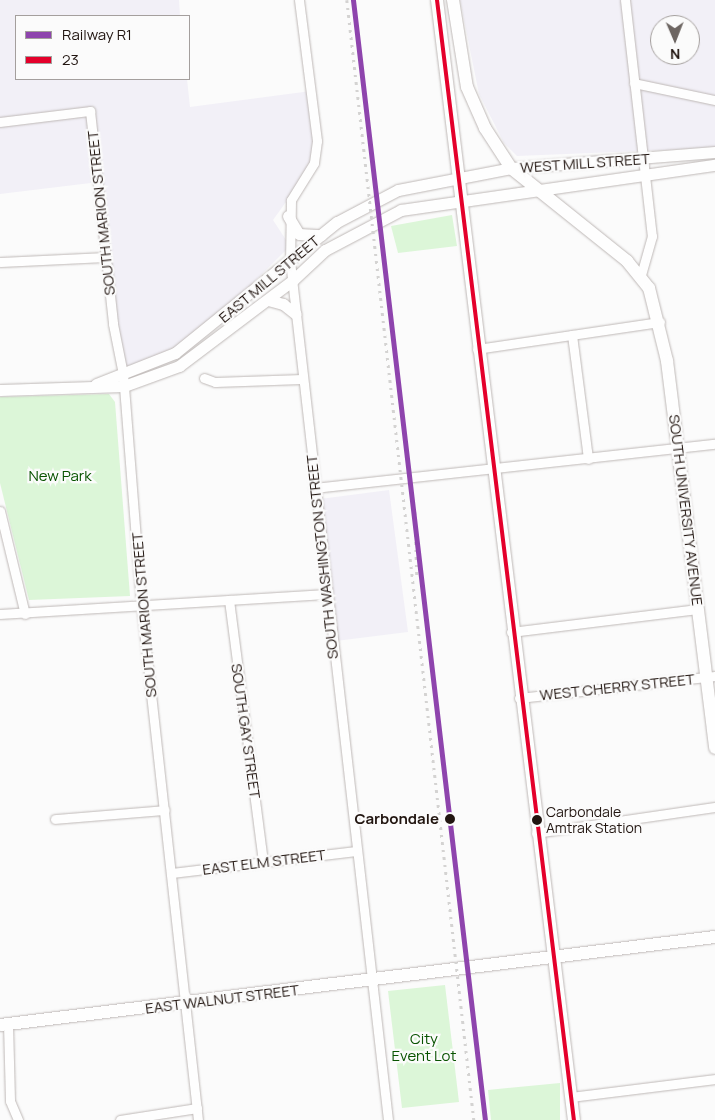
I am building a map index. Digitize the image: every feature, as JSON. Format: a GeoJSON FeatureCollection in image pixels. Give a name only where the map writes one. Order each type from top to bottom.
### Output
{"type":"FeatureCollection","features":[{"type":"Feature","properties":{"kind":"highway"},"geometry":{"type":"LineString","coordinates":[[437,0],[458,198],[519,698],[536,834],[556,956],[574,1120]]}},
{"type":"Feature","properties":{"kind":"highway"},"geometry":{"type":"LineString","coordinates":[[452,0],[467,87],[490,136],[511,168],[641,275]]}},
{"type":"Feature","properties":{"kind":"highway","name":"SOUTH UNIVERSITY AVENUE"},"geometry":{"type":"LineString","coordinates":[[641,275],[660,322],[679,448],[698,610],[711,677],[715,748]]}},
{"type":"Feature","properties":{"kind":"highway","name":"EAST WALNUT STREET"},"geometry":{"type":"LineString","coordinates":[[4,1025],[715,937]]}},
{"type":"Feature","properties":{"kind":"main road","name":"WEST MILL STREET"},"geometry":{"type":"LineString","coordinates":[[456,176],[511,168],[715,152]]}},
{"type":"Feature","properties":{"kind":"main road","name":"WEST MILL STREET"},"geometry":{"type":"LineString","coordinates":[[458,198],[715,165]]}},
{"type":"Feature","properties":{"kind":"main road","name":"EAST MILL STREET"},"geometry":{"type":"LineString","coordinates":[[123,380],[175,353],[198,338],[320,235],[353,210],[398,190],[456,176]]}},
{"type":"Feature","properties":{"kind":"main road","name":"EAST MILL STREET"},"geometry":{"type":"LineString","coordinates":[[0,390],[85,388],[179,366],[268,300],[325,250],[362,226],[416,205],[458,198]]}},
{"type":"Feature","properties":{"kind":"main road"},"geometry":{"type":"LineString","coordinates":[[288,216],[299,234],[320,235]]}},
{"type":"Feature","properties":{"kind":"main road"},"geometry":{"type":"LineString","coordinates":[[268,300],[283,304],[296,314]]}},
{"type":"Feature","properties":{"kind":"street","name":"SOUTH WASHINGTON STREET"},"geometry":{"type":"LineString","coordinates":[[299,0],[317,141],[314,162],[291,200],[288,216],[290,261],[325,594],[388,1120]]}},
{"type":"Feature","properties":{"kind":"street"},"geometry":{"type":"LineString","coordinates":[[625,0],[652,236],[641,275]]}},
{"type":"Feature","properties":{"kind":"street"},"geometry":{"type":"LineString","coordinates":[[634,83],[715,100]]}},
{"type":"Feature","properties":{"kind":"street","name":"SOUTH MARION STREET"},"geometry":{"type":"LineString","coordinates":[[0,122],[90,111],[106,257],[123,380],[141,603],[198,1120]]}},
{"type":"Feature","properties":{"kind":"street"},"geometry":{"type":"LineString","coordinates":[[0,262],[106,257]]}},
{"type":"Feature","properties":{"kind":"street"},"geometry":{"type":"LineString","coordinates":[[477,348],[660,322]]}},
{"type":"Feature","properties":{"kind":"street"},"geometry":{"type":"LineString","coordinates":[[572,335],[588,459]]}},
{"type":"Feature","properties":{"kind":"street"},"geometry":{"type":"LineString","coordinates":[[204,378],[215,382],[302,379]]}},
{"type":"Feature","properties":{"kind":"street"},"geometry":{"type":"LineString","coordinates":[[314,488],[401,481],[715,444]]}},
{"type":"Feature","properties":{"kind":"street"},"geometry":{"type":"LineString","coordinates":[[0,511],[25,614]]}},
{"type":"Feature","properties":{"kind":"street"},"geometry":{"type":"LineString","coordinates":[[0,614],[25,614],[141,603],[325,594]]}},
{"type":"Feature","properties":{"kind":"street","name":"SOUTH GAY STREET"},"geometry":{"type":"LineString","coordinates":[[229,600],[263,861]]}},
{"type":"Feature","properties":{"kind":"street"},"geometry":{"type":"LineString","coordinates":[[511,632],[698,610]]}},
{"type":"Feature","properties":{"kind":"street","name":"WEST CHERRY STREET"},"geometry":{"type":"LineString","coordinates":[[519,698],[711,677]]}},
{"type":"Feature","properties":{"kind":"street"},"geometry":{"type":"LineString","coordinates":[[536,834],[715,807]]}},
{"type":"Feature","properties":{"kind":"street"},"geometry":{"type":"LineString","coordinates":[[55,819],[165,810]]}},
{"type":"Feature","properties":{"kind":"street","name":"EAST ELM STREET"},"geometry":{"type":"LineString","coordinates":[[172,873],[356,851]]}},
{"type":"Feature","properties":{"kind":"street"},"geometry":{"type":"LineString","coordinates":[[4,1025],[10,1101],[18,1120]]}},
{"type":"Feature","properties":{"kind":"street"},"geometry":{"type":"LineString","coordinates":[[572,1097],[715,1079]]}},
{"type":"Feature","properties":{"kind":"street"},"geometry":{"type":"LineString","coordinates":[[120,1120],[197,1108]]}},
{"type":"Feature","properties":{"kind":"shaded area"},"geometry":{"type":"Polygon","coordinates":[[[0,0],[179,0],[180,15],[15,15],[15,80],[187,80],[190,107],[311,91],[314,163],[273,220],[290,246],[198,338],[123,374],[99,182],[0,194],[0,0]]]}},
{"type":"Feature","properties":{"kind":"shaded area"},"geometry":{"type":"Polygon","coordinates":[[[460,0],[715,0],[715,148],[517,156],[504,143],[479,94],[460,0]]]}},
{"type":"Feature","properties":{"kind":"shaded area"},"geometry":{"type":"Polygon","coordinates":[[[389,490],[408,632],[336,641],[320,499],[389,490]]]}},
{"type":"Feature","properties":{"kind":"green space"},"geometry":{"type":"Polygon","coordinates":[[[452,215],[457,246],[398,253],[391,226],[452,215]]]}},
{"type":"Feature","properties":{"kind":"green space","name":"New Park"},"geometry":{"type":"Polygon","coordinates":[[[109,394],[115,402],[130,596],[29,600],[0,483],[0,397],[109,394]]]}},
{"type":"Feature","properties":{"kind":"green space","name":"City Event Lot"},"geometry":{"type":"Polygon","coordinates":[[[445,985],[459,1102],[402,1108],[388,991],[445,985]]]}},
{"type":"Feature","properties":{"kind":"green space"},"geometry":{"type":"Polygon","coordinates":[[[560,1083],[560,1120],[491,1120],[488,1090],[560,1083]]]}},
{"type":"Feature","properties":{"kind":"railway"},"geometry":{"type":"LineString","coordinates":[[347,0],[474,1120]]}},
{"type":"Feature","properties":{"kind":"railway"},"geometry":{"type":"LineString","coordinates":[[415,512],[417,577]]}},
{"type":"Feature","properties":{"kind":"rail line","name":"R1"},"geometry":{"type":"LineString","coordinates":[[353,0],[485,1120]]}},
{"type":"Feature","properties":{"kind":"transit line","name":"23"},"geometry":{"type":"LineString","coordinates":[[437,0],[574,1120]]}},
{"type":"Feature","properties":{"kind":"place","name":"Carbondale"},"geometry":{"type":"Point","coordinates":[450,819]}},
{"type":"Feature","properties":{"kind":"place","name":"Carbondale Amtrak Station"},"geometry":{"type":"Point","coordinates":[537,820]}}]}
